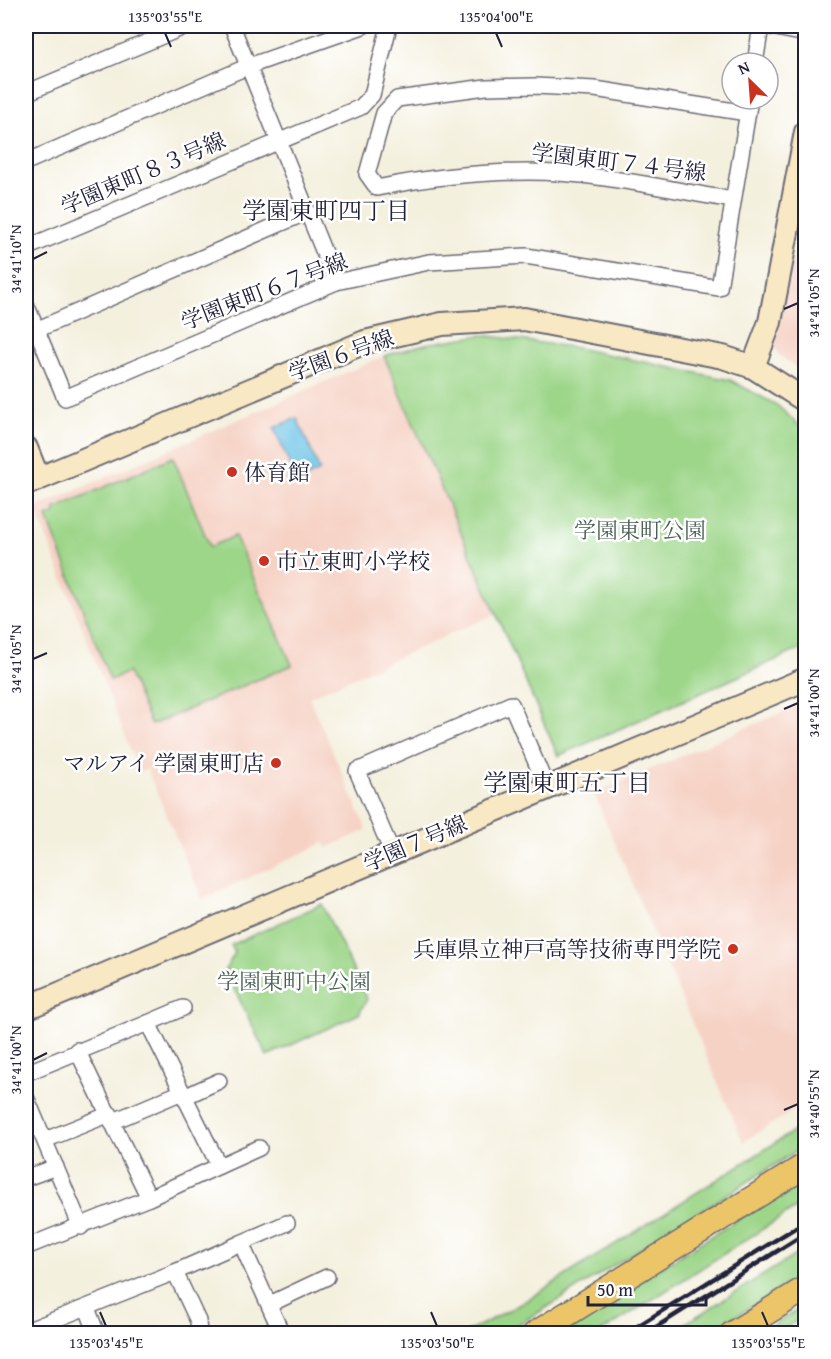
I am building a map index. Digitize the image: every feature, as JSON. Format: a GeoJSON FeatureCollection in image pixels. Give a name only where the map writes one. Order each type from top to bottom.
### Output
{"type":"FeatureCollection","features":[{"type":"Feature","properties":{"kind":"main road"},"geometry":{"type":"LineString","coordinates":[[535,1334],[806,1165]]}},
{"type":"Feature","properties":{"kind":"main road"},"geometry":{"type":"LineString","coordinates":[[732,1334],[806,1288]]}},
{"type":"Feature","properties":{"kind":"street"},"geometry":{"type":"LineString","coordinates":[[26,93],[186,26]]}},
{"type":"Feature","properties":{"kind":"street"},"geometry":{"type":"LineString","coordinates":[[232,26],[336,282]]}},
{"type":"Feature","properties":{"kind":"street"},"geometry":{"type":"LineString","coordinates":[[26,162],[249,66],[363,26]]}},
{"type":"Feature","properties":{"kind":"street","name":"学園東町８３号線"},"geometry":{"type":"LineString","coordinates":[[26,248],[361,106],[372,95],[389,26]]}},
{"type":"Feature","properties":{"kind":"street"},"geometry":{"type":"LineString","coordinates":[[758,51],[763,26],[806,34]]}},
{"type":"Feature","properties":{"kind":"street","name":"学園東町７４号線"},"geometry":{"type":"LineString","coordinates":[[720,103],[594,89],[535,86],[486,87],[397,99],[384,113],[367,174],[377,188],[439,177],[529,172],[609,180],[733,200]]}},
{"type":"Feature","properties":{"kind":"street","name":"学園東町６７号線"},"geometry":{"type":"LineString","coordinates":[[26,304],[65,398],[336,282],[429,262],[526,256],[719,288],[747,111]]}},
{"type":"Feature","properties":{"kind":"street"},"geometry":{"type":"LineString","coordinates":[[753,367],[770,322],[806,132]]}},
{"type":"Feature","properties":{"kind":"street"},"geometry":{"type":"LineString","coordinates":[[36,330],[307,212]]}},
{"type":"Feature","properties":{"kind":"street","name":"学園６号線"},"geometry":{"type":"LineString","coordinates":[[32,481],[365,342],[442,324],[524,319],[723,357],[753,367],[806,401]]}},
{"type":"Feature","properties":{"kind":"street"},"geometry":{"type":"LineString","coordinates":[[26,448],[32,481]]}},
{"type":"Feature","properties":{"kind":"street","name":"学園７号線"},"geometry":{"type":"LineString","coordinates":[[26,1008],[806,679]]}},
{"type":"Feature","properties":{"kind":"street"},"geometry":{"type":"LineString","coordinates":[[392,852],[357,771],[511,704],[547,788]]}},
{"type":"Feature","properties":{"kind":"street"},"geometry":{"type":"LineString","coordinates":[[26,1073],[183,1008]]}},
{"type":"Feature","properties":{"kind":"street"},"geometry":{"type":"LineString","coordinates":[[148,1023],[219,1166]]}},
{"type":"Feature","properties":{"kind":"street"},"geometry":{"type":"LineString","coordinates":[[77,1050],[149,1198]]}},
{"type":"Feature","properties":{"kind":"street"},"geometry":{"type":"LineString","coordinates":[[45,1140],[219,1081]]}},
{"type":"Feature","properties":{"kind":"street"},"geometry":{"type":"LineString","coordinates":[[26,1097],[81,1227]]}},
{"type":"Feature","properties":{"kind":"street"},"geometry":{"type":"LineString","coordinates":[[26,1248],[149,1198],[259,1148]]}},
{"type":"Feature","properties":{"kind":"street"},"geometry":{"type":"LineString","coordinates":[[26,1178],[56,1167]]}},
{"type":"Feature","properties":{"kind":"street"},"geometry":{"type":"LineString","coordinates":[[26,1331],[176,1272],[286,1223]]}},
{"type":"Feature","properties":{"kind":"street"},"geometry":{"type":"LineString","coordinates":[[241,1243],[282,1334]]}},
{"type":"Feature","properties":{"kind":"street"},"geometry":{"type":"LineString","coordinates":[[176,1272],[198,1322],[199,1334]]}},
{"type":"Feature","properties":{"kind":"street"},"geometry":{"type":"LineString","coordinates":[[270,1304],[327,1277]]}},
{"type":"Feature","properties":{"kind":"street"},"geometry":{"type":"LineString","coordinates":[[87,1308],[97,1334]]}},
{"type":"Feature","properties":{"kind":"shaded area"},"geometry":{"type":"Polygon","coordinates":[[[805,199],[805,374],[778,354],[775,345],[805,199]]]}},
{"type":"Feature","properties":{"kind":"shaded area","name":"市立東町小学校"},"geometry":{"type":"Polygon","coordinates":[[[384,356],[496,614],[309,697],[367,830],[327,848],[324,843],[202,899],[147,769],[139,772],[35,508],[384,356]]]}},
{"type":"Feature","properties":{"kind":"shaded area","name":"兵庫県立神戸高等技術専門学院"},"geometry":{"type":"Polygon","coordinates":[[[805,702],[805,1103],[743,1142],[594,794],[805,702]]]}},
{"type":"Feature","properties":{"kind":"green space","name":"学園東町公園"},"geometry":{"type":"Polygon","coordinates":[[[482,335],[577,348],[730,380],[777,405],[805,431],[805,647],[558,756],[384,356],[425,344],[482,335]]]}},
{"type":"Feature","properties":{"kind":"green space"},"geometry":{"type":"Polygon","coordinates":[[[173,457],[210,547],[235,536],[292,665],[151,725],[128,672],[110,680],[47,517],[56,513],[54,509],[173,457]]]}},
{"type":"Feature","properties":{"kind":"green space","name":"学園東町中公園"},"geometry":{"type":"Polygon","coordinates":[[[322,904],[367,999],[359,1014],[267,1056],[225,970],[235,953],[231,945],[322,904]]]}},
{"type":"Feature","properties":{"kind":"green space"},"geometry":{"type":"Polygon","coordinates":[[[805,1124],[805,1146],[541,1311],[504,1333],[466,1333],[524,1302],[805,1124]]]}},
{"type":"Feature","properties":{"kind":"green space"},"geometry":{"type":"Polygon","coordinates":[[[805,1178],[805,1202],[600,1333],[553,1334],[805,1178]]]}},
{"type":"Feature","properties":{"kind":"green space"},"geometry":{"type":"Polygon","coordinates":[[[805,1249],[805,1273],[709,1333],[670,1333],[805,1249]]]}},
{"type":"Feature","properties":{"kind":"green space"},"geometry":{"type":"Polygon","coordinates":[[[805,1305],[805,1315],[778,1333],[761,1333],[805,1305]]]}},
{"type":"Feature","properties":{"kind":"water"},"geometry":{"type":"Polygon","coordinates":[[[297,418],[320,471],[297,482],[274,428],[297,418]]]}},
{"type":"Feature","properties":{"kind":"railway"},"geometry":{"type":"LineString","coordinates":[[625,1334],[806,1221]]}},
{"type":"Feature","properties":{"kind":"railway"},"geometry":{"type":"LineString","coordinates":[[645,1334],[806,1233]]}},
{"type":"Feature","properties":{"kind":"place","name":"体育館"},"geometry":{"type":"Point","coordinates":[232,472]}},
{"type":"Feature","properties":{"kind":"place","name":"市立東町小学校"},"geometry":{"type":"Point","coordinates":[264,561]}},
{"type":"Feature","properties":{"kind":"place","name":"マルアイ 学園東町店"},"geometry":{"type":"Point","coordinates":[276,763]}},
{"type":"Feature","properties":{"kind":"place","name":"兵庫県立神戸高等技術専門学院"},"geometry":{"type":"Point","coordinates":[733,949]}},
{"type":"Feature","properties":{"kind":"district","name":"学園東町四丁目"},"geometry":{"type":"Point","coordinates":[326,210]}},
{"type":"Feature","properties":{"kind":"district","name":"学園東町五丁目"},"geometry":{"type":"Point","coordinates":[567,782]}}]}
